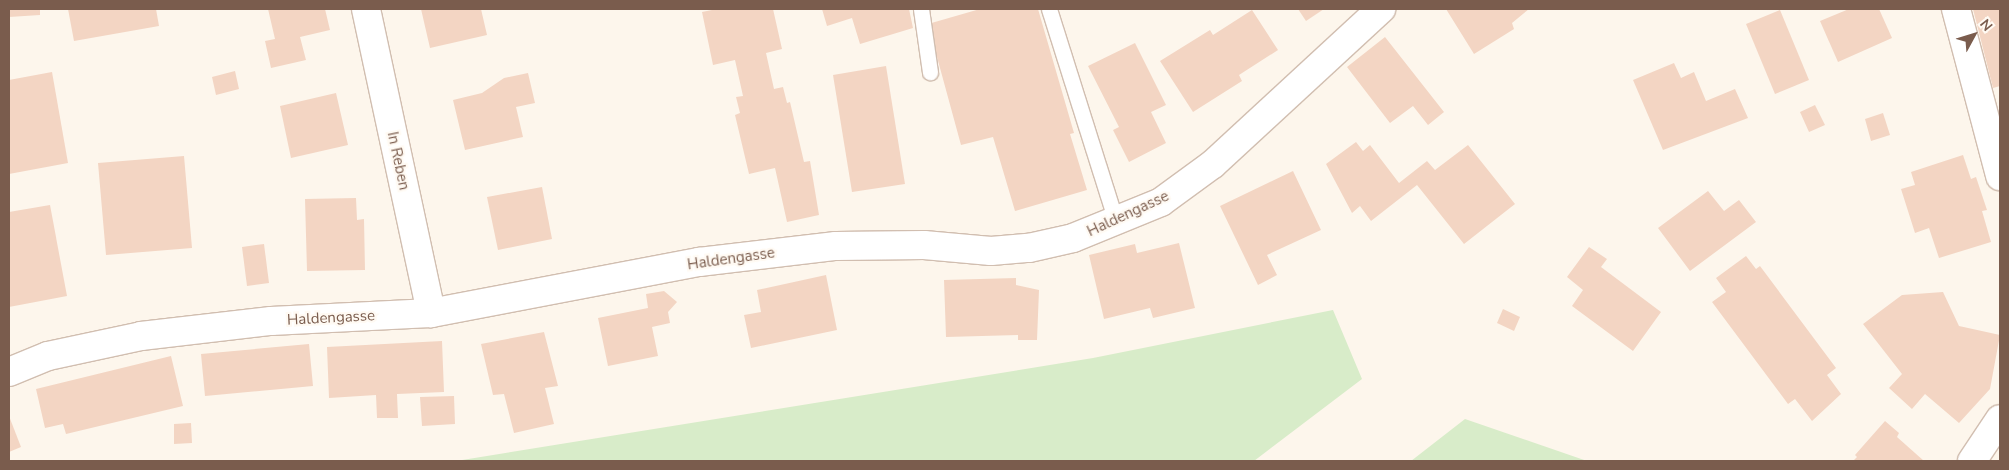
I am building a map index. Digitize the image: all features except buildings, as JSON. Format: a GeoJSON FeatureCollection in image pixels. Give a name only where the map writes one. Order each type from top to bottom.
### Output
{"type":"FeatureCollection","features":[{"type":"Feature","properties":{"kind":"street","name":"In Reben"},"geometry":{"type":"LineString","coordinates":[[366,9],[431,313]]}},
{"type":"Feature","properties":{"kind":"street","name":"Haldengasse"},"geometry":{"type":"LineString","coordinates":[[9,372],[48,356],[141,336],[271,321],[431,313],[700,262],[836,246],[924,245],[991,251],[1029,248],[1072,238],[1116,222],[1161,202],[1213,164],[1381,9]]}},
{"type":"Feature","properties":{"kind":"street"},"geometry":{"type":"LineString","coordinates":[[1956,9],[2000,176]]}},
{"type":"Feature","properties":{"kind":"street"},"geometry":{"type":"LineString","coordinates":[[1972,461],[2000,419]]}},
{"type":"Feature","properties":{"kind":"lane"},"geometry":{"type":"LineString","coordinates":[[921,9],[930,72]]}},
{"type":"Feature","properties":{"kind":"lane"},"geometry":{"type":"LineString","coordinates":[[1049,9],[1116,222]]}},
{"type":"Feature","properties":{"kind":"green space"},"geometry":{"type":"Polygon","coordinates":[[[1333,310],[1362,379],[1254,461],[456,461],[1093,358],[1333,310]]]}},
{"type":"Feature","properties":{"kind":"green space"},"geometry":{"type":"Polygon","coordinates":[[[1465,419],[1587,461],[1411,461],[1465,419]]]}}]}
